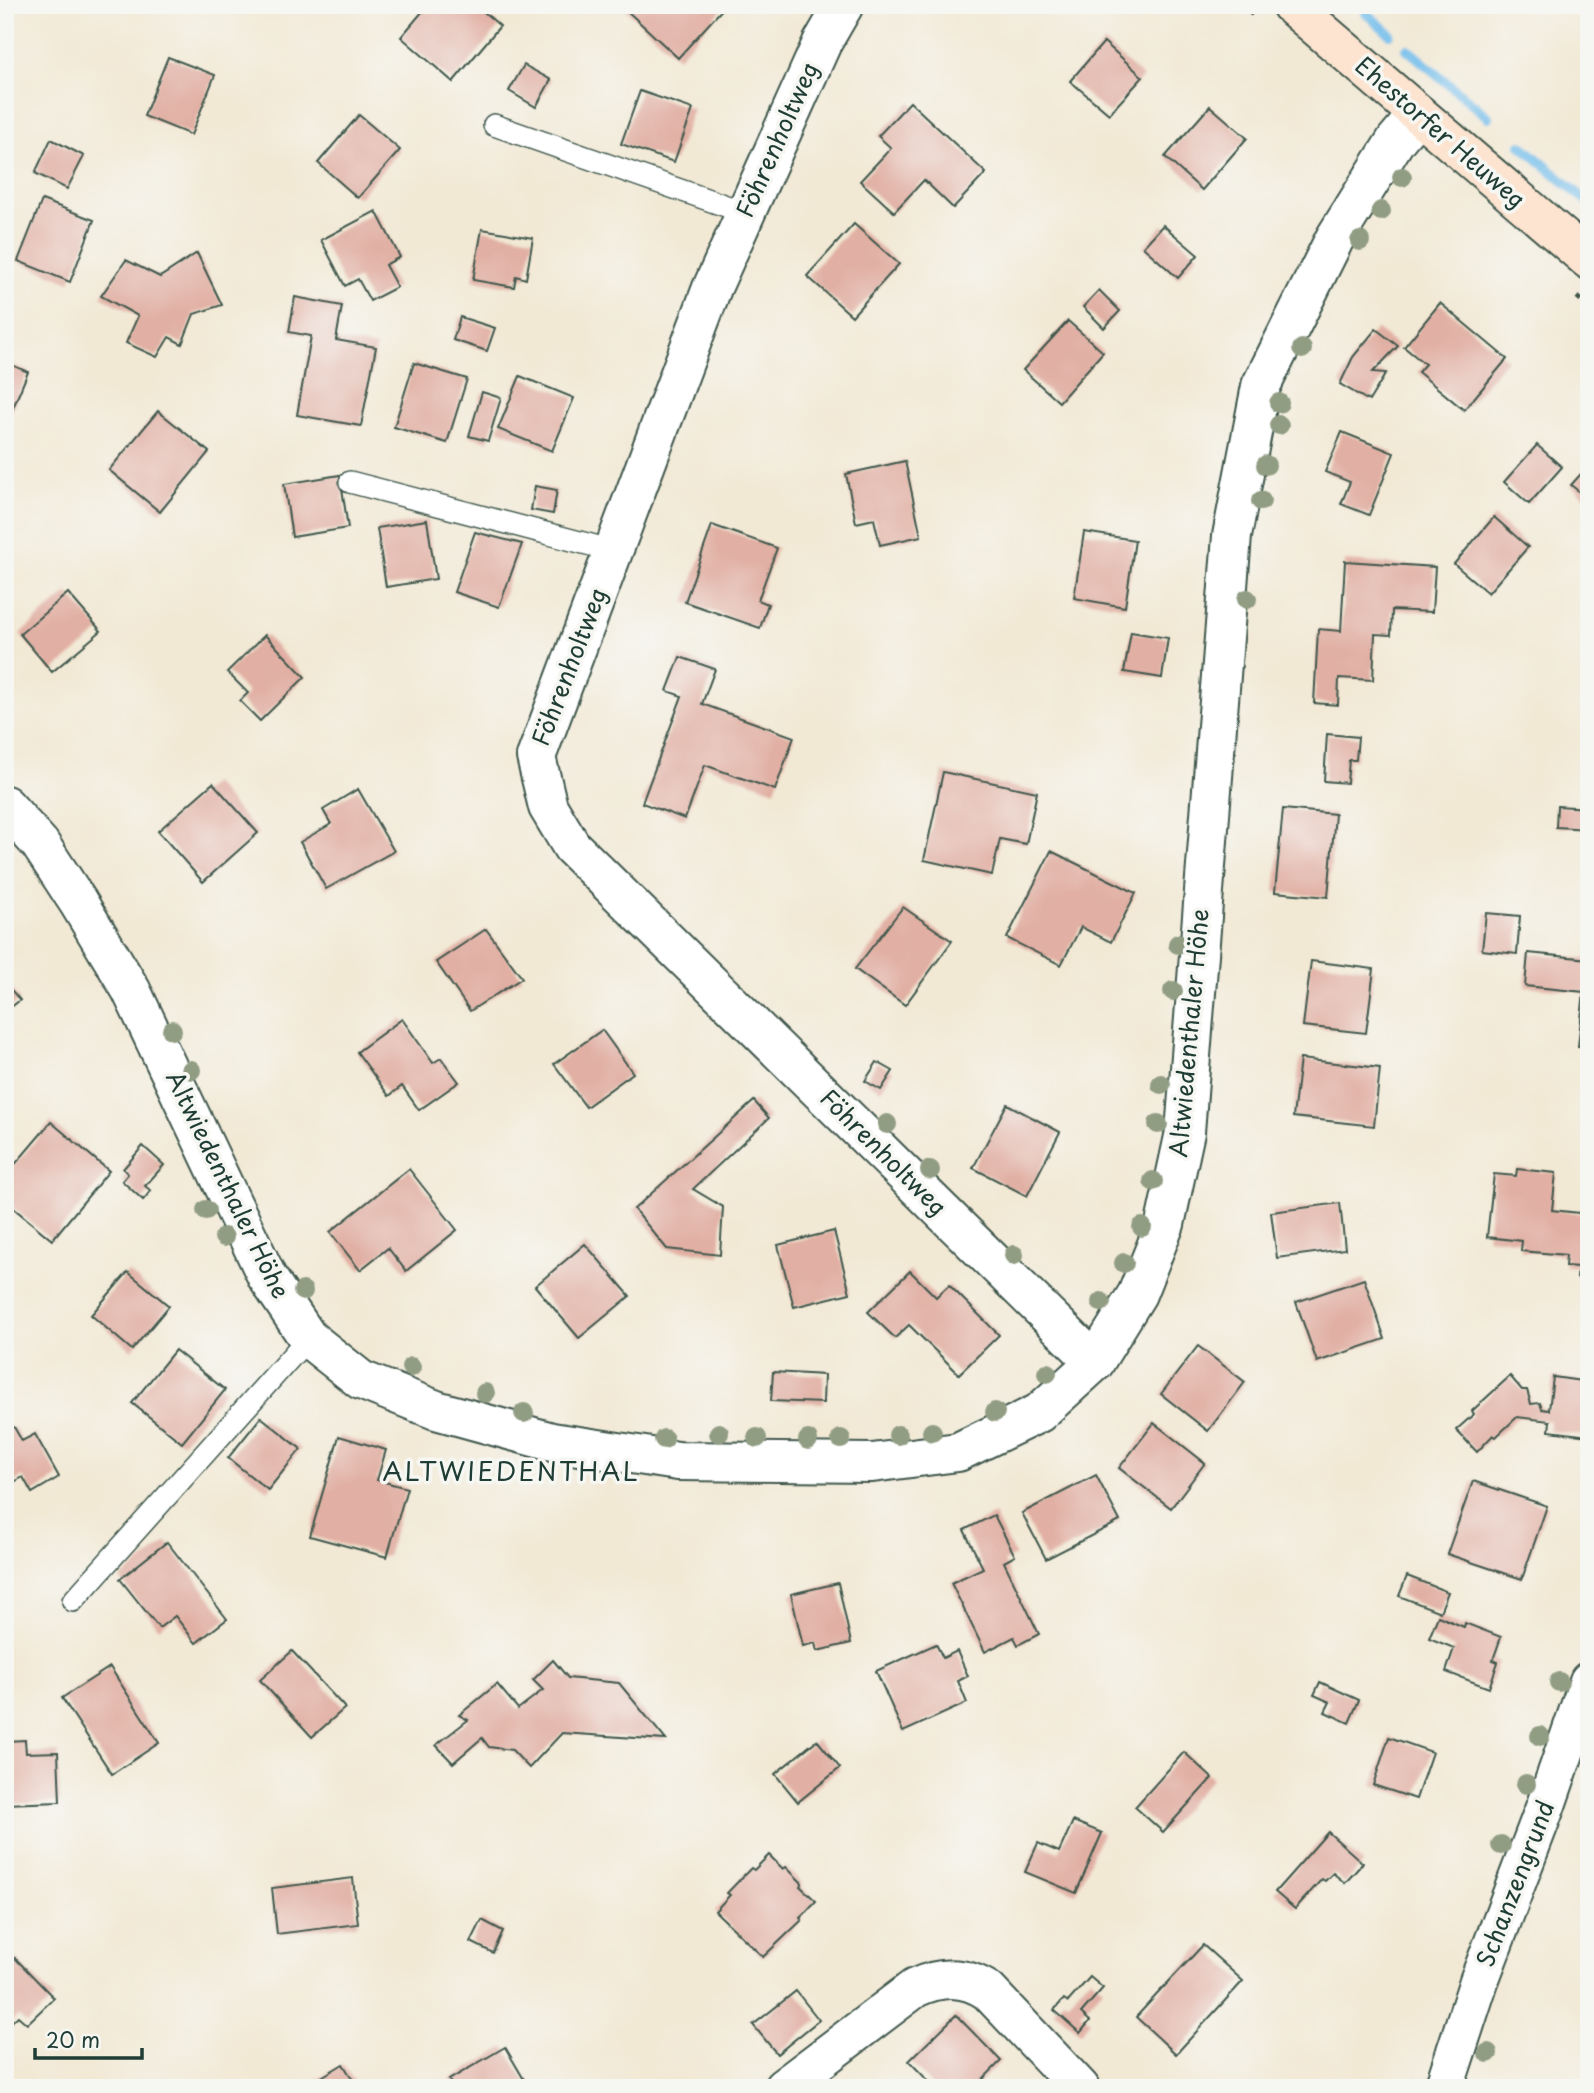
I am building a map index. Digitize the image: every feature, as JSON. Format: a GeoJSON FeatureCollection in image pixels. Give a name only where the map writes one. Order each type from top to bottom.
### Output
{"type":"FeatureCollection","features":[{"type":"Feature","properties":{"kind":"main road","name":"Ehestorfer Heuweg"},"geometry":{"type":"LineString","coordinates":[[1291,5],[1589,260]]}},
{"type":"Feature","properties":{"kind":"street","name":"Föhrenholtweg"},"geometry":{"type":"LineString","coordinates":[[845,5],[822,43],[712,288],[536,757],[548,807],[572,847],[1095,1362]]}},
{"type":"Feature","properties":{"kind":"street","name":"Altwiedenthaler Höhe"},"geometry":{"type":"LineString","coordinates":[[5,805],[40,844],[131,990],[267,1277],[308,1338],[361,1380],[436,1410],[552,1443],[678,1461],[872,1463],[958,1452],[1039,1413],[1095,1362],[1137,1294],[1165,1224],[1185,1132],[1232,536],[1261,386],[1335,238],[1396,140],[1418,114]]}},
{"type":"Feature","properties":{"kind":"street","name":"Schanzengrund"},"geometry":{"type":"LineString","coordinates":[[1444,2088],[1479,1981],[1546,1805],[1589,1681]]}},
{"type":"Feature","properties":{"kind":"street"},"geometry":{"type":"LineString","coordinates":[[783,2088],[903,1996],[928,1982],[962,1978],[976,1982],[988,1991],[1080,2088]]}},
{"type":"Feature","properties":{"kind":"lane"},"geometry":{"type":"LineString","coordinates":[[494,125],[746,213]]}},
{"type":"Feature","properties":{"kind":"lane"},"geometry":{"type":"LineString","coordinates":[[350,482],[614,551]]}},
{"type":"Feature","properties":{"kind":"lane"},"geometry":{"type":"LineString","coordinates":[[73,1601],[308,1338]]}},
{"type":"Feature","properties":{"kind":"building"},"geometry":{"type":"Polygon","coordinates":[[[428,5],[476,5],[500,26],[453,82],[401,37],[428,5]]]}},
{"type":"Feature","properties":{"kind":"building"},"geometry":{"type":"Polygon","coordinates":[[[629,5],[726,5],[678,58],[625,9],[629,5]]]}},
{"type":"Feature","properties":{"kind":"building"},"geometry":{"type":"Polygon","coordinates":[[[1104,42],[1143,77],[1109,114],[1070,81],[1104,42]]]}},
{"type":"Feature","properties":{"kind":"building"},"geometry":{"type":"Polygon","coordinates":[[[168,57],[215,75],[191,135],[144,116],[168,57]]]}},
{"type":"Feature","properties":{"kind":"building"},"geometry":{"type":"Polygon","coordinates":[[[524,65],[551,80],[536,107],[509,91],[524,65]]]}},
{"type":"Feature","properties":{"kind":"building"},"geometry":{"type":"Polygon","coordinates":[[[640,91],[693,109],[674,162],[621,144],[640,91]]]}},
{"type":"Feature","properties":{"kind":"building"},"geometry":{"type":"Polygon","coordinates":[[[910,102],[986,173],[953,208],[924,180],[894,212],[860,181],[891,148],[878,136],[910,102]]]}},
{"type":"Feature","properties":{"kind":"building"},"geometry":{"type":"Polygon","coordinates":[[[1210,106],[1247,138],[1202,190],[1165,157],[1210,106]]]}},
{"type":"Feature","properties":{"kind":"building"},"geometry":{"type":"Polygon","coordinates":[[[359,115],[400,150],[358,198],[318,163],[359,115]]]}},
{"type":"Feature","properties":{"kind":"building"},"geometry":{"type":"Polygon","coordinates":[[[51,139],[84,156],[67,189],[35,173],[51,139]]]}},
{"type":"Feature","properties":{"kind":"building"},"geometry":{"type":"Polygon","coordinates":[[[42,200],[94,220],[70,282],[18,261],[42,200]]]}},
{"type":"Feature","properties":{"kind":"building"},"geometry":{"type":"Polygon","coordinates":[[[376,211],[400,257],[385,265],[397,287],[370,301],[358,279],[345,286],[321,240],[376,211]]]}},
{"type":"Feature","properties":{"kind":"building"},"geometry":{"type":"Polygon","coordinates":[[[854,224],[899,264],[852,316],[807,276],[854,224]]]}},
{"type":"Feature","properties":{"kind":"building"},"geometry":{"type":"Polygon","coordinates":[[[1163,225],[1198,255],[1178,278],[1143,247],[1163,225]]]}},
{"type":"Feature","properties":{"kind":"building"},"geometry":{"type":"Polygon","coordinates":[[[482,229],[533,238],[526,279],[516,276],[514,287],[473,280],[482,229]]]}},
{"type":"Feature","properties":{"kind":"building"},"geometry":{"type":"Polygon","coordinates":[[[197,253],[222,305],[194,314],[182,344],[169,337],[157,357],[126,343],[138,316],[101,296],[126,260],[160,277],[197,253]]]}},
{"type":"Feature","properties":{"kind":"building"},"geometry":{"type":"Polygon","coordinates":[[[1099,290],[1120,311],[1104,328],[1083,307],[1099,290]]]}},
{"type":"Feature","properties":{"kind":"building"},"geometry":{"type":"Polygon","coordinates":[[[295,297],[342,306],[336,340],[376,347],[361,426],[297,415],[311,336],[289,332],[295,297]]]}},
{"type":"Feature","properties":{"kind":"building"},"geometry":{"type":"Polygon","coordinates":[[[1440,303],[1507,359],[1464,410],[1418,372],[1425,364],[1404,347],[1440,303]]]}},
{"type":"Feature","properties":{"kind":"building"},"geometry":{"type":"Polygon","coordinates":[[[460,317],[495,328],[487,351],[453,340],[460,317]]]}},
{"type":"Feature","properties":{"kind":"building"},"geometry":{"type":"Polygon","coordinates":[[[1068,321],[1103,352],[1059,402],[1023,370],[1068,321]]]}},
{"type":"Feature","properties":{"kind":"building"},"geometry":{"type":"Polygon","coordinates":[[[1376,329],[1398,346],[1373,372],[1386,373],[1369,401],[1340,384],[1353,357],[1376,329]]]}},
{"type":"Feature","properties":{"kind":"building"},"geometry":{"type":"Polygon","coordinates":[[[5,362],[28,372],[5,427],[5,362]]]}},
{"type":"Feature","properties":{"kind":"building"},"geometry":{"type":"Polygon","coordinates":[[[414,363],[467,379],[447,443],[394,427],[414,363]]]}},
{"type":"Feature","properties":{"kind":"building"},"geometry":{"type":"Polygon","coordinates":[[[520,376],[574,398],[552,451],[498,429],[520,376]]]}},
{"type":"Feature","properties":{"kind":"building"},"geometry":{"type":"Polygon","coordinates":[[[482,392],[501,398],[488,441],[469,436],[482,392]]]}},
{"type":"Feature","properties":{"kind":"building"},"geometry":{"type":"Polygon","coordinates":[[[158,411],[209,452],[160,512],[109,470],[158,411]]]}},
{"type":"Feature","properties":{"kind":"building"},"geometry":{"type":"Polygon","coordinates":[[[1342,432],[1394,453],[1369,515],[1341,504],[1350,482],[1325,472],[1342,432]]]}},
{"type":"Feature","properties":{"kind":"building"},"geometry":{"type":"Polygon","coordinates":[[[1537,445],[1562,467],[1529,504],[1504,482],[1537,445]]]}},
{"type":"Feature","properties":{"kind":"building"},"geometry":{"type":"Polygon","coordinates":[[[905,461],[921,536],[880,545],[874,519],[856,523],[846,474],[905,461]]]}},
{"type":"Feature","properties":{"kind":"building"},"geometry":{"type":"Polygon","coordinates":[[[1589,465],[1589,500],[1571,485],[1589,465]]]}},
{"type":"Feature","properties":{"kind":"building"},"geometry":{"type":"Polygon","coordinates":[[[340,475],[348,528],[292,537],[284,484],[340,475]]]}},
{"type":"Feature","properties":{"kind":"building"},"geometry":{"type":"Polygon","coordinates":[[[535,486],[557,490],[553,514],[531,510],[535,486]]]}},
{"type":"Feature","properties":{"kind":"building"},"geometry":{"type":"Polygon","coordinates":[[[1494,517],[1528,547],[1488,593],[1454,564],[1494,517]]]}},
{"type":"Feature","properties":{"kind":"building"},"geometry":{"type":"Polygon","coordinates":[[[427,520],[436,579],[386,587],[377,528],[427,520]]]}},
{"type":"Feature","properties":{"kind":"building"},"geometry":{"type":"Polygon","coordinates":[[[712,525],[777,548],[758,600],[768,604],[760,628],[685,602],[712,525]]]}},
{"type":"Feature","properties":{"kind":"building"},"geometry":{"type":"Polygon","coordinates":[[[475,532],[522,544],[499,607],[454,592],[475,532]]]}},
{"type":"Feature","properties":{"kind":"building"},"geometry":{"type":"Polygon","coordinates":[[[1084,532],[1135,540],[1125,607],[1074,598],[1084,532]]]}},
{"type":"Feature","properties":{"kind":"building"},"geometry":{"type":"Polygon","coordinates":[[[1345,561],[1435,567],[1432,612],[1392,610],[1391,635],[1375,634],[1373,680],[1339,678],[1338,705],[1314,703],[1318,629],[1341,631],[1345,561]]]}},
{"type":"Feature","properties":{"kind":"building"},"geometry":{"type":"Polygon","coordinates":[[[68,593],[101,631],[52,672],[20,634],[68,593]]]}},
{"type":"Feature","properties":{"kind":"building"},"geometry":{"type":"Polygon","coordinates":[[[1131,632],[1168,638],[1162,678],[1124,672],[1131,632]]]}},
{"type":"Feature","properties":{"kind":"building"},"geometry":{"type":"Polygon","coordinates":[[[265,635],[305,677],[260,721],[240,701],[248,693],[227,672],[265,635]]]}},
{"type":"Feature","properties":{"kind":"building"},"geometry":{"type":"Polygon","coordinates":[[[680,657],[715,669],[702,704],[794,737],[775,790],[705,765],[685,819],[642,803],[682,696],[667,691],[680,657]]]}},
{"type":"Feature","properties":{"kind":"building"},"geometry":{"type":"Polygon","coordinates":[[[1327,734],[1358,737],[1356,760],[1349,760],[1347,783],[1324,781],[1327,734]]]}},
{"type":"Feature","properties":{"kind":"building"},"geometry":{"type":"Polygon","coordinates":[[[1589,739],[1589,789],[1582,788],[1589,739]]]}},
{"type":"Feature","properties":{"kind":"building"},"geometry":{"type":"Polygon","coordinates":[[[943,772],[1037,792],[1026,844],[1000,839],[992,875],[924,860],[943,772]]]}},
{"type":"Feature","properties":{"kind":"building"},"geometry":{"type":"Polygon","coordinates":[[[213,783],[258,833],[203,882],[158,831],[213,783]]]}},
{"type":"Feature","properties":{"kind":"building"},"geometry":{"type":"Polygon","coordinates":[[[358,789],[394,851],[326,889],[300,842],[331,824],[323,810],[358,789]]]}},
{"type":"Feature","properties":{"kind":"building"},"geometry":{"type":"Polygon","coordinates":[[[1557,806],[1589,808],[1589,829],[1556,827],[1557,806]]]}},
{"type":"Feature","properties":{"kind":"building"},"geometry":{"type":"Polygon","coordinates":[[[1283,809],[1335,814],[1328,897],[1275,892],[1283,809]]]}},
{"type":"Feature","properties":{"kind":"building"},"geometry":{"type":"Polygon","coordinates":[[[1051,851],[1136,893],[1111,942],[1081,927],[1061,965],[1007,938],[1051,851]]]}},
{"type":"Feature","properties":{"kind":"building"},"geometry":{"type":"Polygon","coordinates":[[[903,907],[952,941],[905,1005],[855,969],[903,907]]]}},
{"type":"Feature","properties":{"kind":"building"},"geometry":{"type":"Polygon","coordinates":[[[1486,913],[1520,916],[1517,954],[1482,950],[1486,913]]]}},
{"type":"Feature","properties":{"kind":"building"},"geometry":{"type":"Polygon","coordinates":[[[486,929],[522,978],[470,1011],[436,962],[486,929]]]}},
{"type":"Feature","properties":{"kind":"building"},"geometry":{"type":"Polygon","coordinates":[[[1528,953],[1589,959],[1589,1047],[1578,1046],[1584,992],[1525,986],[1528,953]]]}},
{"type":"Feature","properties":{"kind":"building"},"geometry":{"type":"Polygon","coordinates":[[[1311,961],[1374,969],[1366,1033],[1303,1026],[1311,961]]]}},
{"type":"Feature","properties":{"kind":"building"},"geometry":{"type":"Polygon","coordinates":[[[5,983],[20,1000],[5,1012],[5,983]]]}},
{"type":"Feature","properties":{"kind":"building"},"geometry":{"type":"Polygon","coordinates":[[[402,1019],[433,1063],[441,1058],[459,1082],[419,1110],[402,1086],[389,1096],[357,1052],[402,1019]]]}},
{"type":"Feature","properties":{"kind":"building"},"geometry":{"type":"Polygon","coordinates":[[[602,1030],[633,1073],[586,1107],[554,1064],[602,1030]]]}},
{"type":"Feature","properties":{"kind":"building"},"geometry":{"type":"Polygon","coordinates":[[[1300,1059],[1380,1068],[1374,1126],[1293,1117],[1300,1059]]]}},
{"type":"Feature","properties":{"kind":"building"},"geometry":{"type":"Polygon","coordinates":[[[877,1062],[893,1071],[881,1090],[865,1081],[877,1062]]]}},
{"type":"Feature","properties":{"kind":"building"},"geometry":{"type":"Polygon","coordinates":[[[754,1101],[769,1118],[693,1189],[723,1207],[720,1255],[667,1249],[634,1209],[754,1101]]]}},
{"type":"Feature","properties":{"kind":"building"},"geometry":{"type":"Polygon","coordinates":[[[1007,1104],[1060,1132],[1027,1196],[973,1168],[1007,1104]]]}},
{"type":"Feature","properties":{"kind":"building"},"geometry":{"type":"Polygon","coordinates":[[[51,1122],[109,1171],[52,1240],[5,1201],[5,1176],[51,1122]]]}},
{"type":"Feature","properties":{"kind":"building"},"geometry":{"type":"Polygon","coordinates":[[[143,1146],[164,1165],[145,1186],[151,1191],[143,1200],[122,1181],[128,1174],[123,1169],[143,1146]]]}},
{"type":"Feature","properties":{"kind":"building"},"geometry":{"type":"Polygon","coordinates":[[[409,1169],[457,1230],[406,1271],[388,1248],[360,1270],[330,1232],[409,1169]]]}},
{"type":"Feature","properties":{"kind":"building"},"geometry":{"type":"Polygon","coordinates":[[[1517,1169],[1556,1173],[1552,1210],[1589,1214],[1589,1279],[1577,1278],[1578,1267],[1565,1266],[1566,1255],[1521,1251],[1522,1241],[1487,1237],[1494,1174],[1516,1176],[1517,1169]]]}},
{"type":"Feature","properties":{"kind":"building"},"geometry":{"type":"Polygon","coordinates":[[[1340,1203],[1345,1249],[1277,1258],[1271,1212],[1340,1203]]]}},
{"type":"Feature","properties":{"kind":"building"},"geometry":{"type":"Polygon","coordinates":[[[834,1231],[850,1293],[794,1307],[778,1245],[834,1231]]]}},
{"type":"Feature","properties":{"kind":"building"},"geometry":{"type":"Polygon","coordinates":[[[585,1244],[630,1296],[579,1338],[535,1286],[585,1244]]]}},
{"type":"Feature","properties":{"kind":"building"},"geometry":{"type":"Polygon","coordinates":[[[910,1271],[936,1297],[949,1285],[999,1335],[959,1374],[909,1325],[895,1338],[868,1312],[910,1271]]]}},
{"type":"Feature","properties":{"kind":"building"},"geometry":{"type":"Polygon","coordinates":[[[128,1272],[169,1306],[132,1350],[91,1315],[128,1272]]]}},
{"type":"Feature","properties":{"kind":"building"},"geometry":{"type":"Polygon","coordinates":[[[1364,1279],[1385,1339],[1317,1362],[1296,1302],[1364,1279]]]}},
{"type":"Feature","properties":{"kind":"building"},"geometry":{"type":"Polygon","coordinates":[[[1198,1346],[1245,1382],[1208,1431],[1161,1394],[1198,1346]]]}},
{"type":"Feature","properties":{"kind":"building"},"geometry":{"type":"Polygon","coordinates":[[[175,1350],[225,1390],[182,1443],[132,1403],[175,1350]]]}},
{"type":"Feature","properties":{"kind":"building"},"geometry":{"type":"Polygon","coordinates":[[[773,1372],[824,1375],[823,1403],[771,1401],[773,1372]]]}},
{"type":"Feature","properties":{"kind":"building"},"geometry":{"type":"Polygon","coordinates":[[[1510,1376],[1522,1390],[1527,1390],[1531,1404],[1540,1403],[1542,1409],[1549,1410],[1553,1377],[1589,1382],[1589,1436],[1549,1431],[1550,1421],[1517,1417],[1496,1437],[1493,1435],[1477,1452],[1456,1430],[1474,1414],[1472,1411],[1510,1376]]]}},
{"type":"Feature","properties":{"kind":"building"},"geometry":{"type":"Polygon","coordinates":[[[261,1417],[301,1449],[268,1490],[228,1458],[261,1417]]]}},
{"type":"Feature","properties":{"kind":"building"},"geometry":{"type":"Polygon","coordinates":[[[1154,1423],[1205,1463],[1171,1508],[1119,1468],[1154,1423]]]}},
{"type":"Feature","properties":{"kind":"building"},"geometry":{"type":"Polygon","coordinates":[[[14,1427],[22,1441],[35,1434],[59,1477],[32,1493],[23,1477],[5,1487],[5,1432],[14,1427]]]}},
{"type":"Feature","properties":{"kind":"building"},"geometry":{"type":"Polygon","coordinates":[[[339,1436],[386,1450],[377,1480],[407,1488],[387,1557],[310,1536],[339,1436]]]}},
{"type":"Feature","properties":{"kind":"building"},"geometry":{"type":"Polygon","coordinates":[[[1096,1475],[1120,1521],[1046,1559],[1022,1513],[1096,1475]]]}},
{"type":"Feature","properties":{"kind":"building"},"geometry":{"type":"Polygon","coordinates":[[[1473,1481],[1547,1506],[1522,1579],[1447,1554],[1473,1481]]]}},
{"type":"Feature","properties":{"kind":"building"},"geometry":{"type":"Polygon","coordinates":[[[994,1515],[1015,1556],[1004,1562],[1039,1634],[1018,1645],[1014,1637],[985,1652],[951,1583],[983,1568],[964,1530],[994,1515]]]}},
{"type":"Feature","properties":{"kind":"building"},"geometry":{"type":"Polygon","coordinates":[[[167,1542],[227,1619],[196,1643],[175,1616],[159,1628],[120,1579],[167,1542]]]}},
{"type":"Feature","properties":{"kind":"building"},"geometry":{"type":"Polygon","coordinates":[[[1407,1576],[1448,1592],[1440,1612],[1399,1596],[1407,1576]]]}},
{"type":"Feature","properties":{"kind":"building"},"geometry":{"type":"Polygon","coordinates":[[[838,1583],[851,1643],[817,1651],[815,1643],[803,1646],[791,1594],[838,1583]]]}},
{"type":"Feature","properties":{"kind":"building"},"geometry":{"type":"Polygon","coordinates":[[[1438,1616],[1464,1627],[1465,1623],[1501,1637],[1493,1660],[1498,1662],[1489,1688],[1446,1672],[1454,1648],[1429,1638],[1438,1616]]]}},
{"type":"Feature","properties":{"kind":"building"},"geometry":{"type":"Polygon","coordinates":[[[936,1644],[943,1658],[957,1651],[968,1676],[958,1681],[967,1703],[903,1732],[876,1671],[936,1644]]]}},
{"type":"Feature","properties":{"kind":"building"},"geometry":{"type":"Polygon","coordinates":[[[292,1651],[345,1708],[312,1737],[260,1680],[292,1651]]]}},
{"type":"Feature","properties":{"kind":"building"},"geometry":{"type":"Polygon","coordinates":[[[553,1660],[568,1678],[619,1683],[666,1740],[562,1733],[529,1768],[512,1750],[489,1747],[482,1738],[453,1763],[436,1745],[468,1720],[459,1715],[497,1684],[518,1709],[543,1690],[533,1680],[553,1660]]]}},
{"type":"Feature","properties":{"kind":"building"},"geometry":{"type":"Polygon","coordinates":[[[110,1667],[159,1743],[112,1774],[62,1698],[110,1667]]]}},
{"type":"Feature","properties":{"kind":"building"},"geometry":{"type":"Polygon","coordinates":[[[1320,1682],[1359,1700],[1349,1723],[1325,1712],[1330,1702],[1314,1695],[1320,1682]]]}},
{"type":"Feature","properties":{"kind":"building"},"geometry":{"type":"Polygon","coordinates":[[[1389,1737],[1432,1752],[1416,1799],[1373,1785],[1389,1737]]]}},
{"type":"Feature","properties":{"kind":"building"},"geometry":{"type":"Polygon","coordinates":[[[25,1740],[26,1753],[58,1752],[60,1802],[5,1804],[7,1741],[25,1740]]]}},
{"type":"Feature","properties":{"kind":"building"},"geometry":{"type":"Polygon","coordinates":[[[817,1740],[840,1768],[798,1802],[775,1774],[817,1740]]]}},
{"type":"Feature","properties":{"kind":"building"},"geometry":{"type":"Polygon","coordinates":[[[1184,1752],[1212,1778],[1163,1832],[1135,1807],[1184,1752]]]}},
{"type":"Feature","properties":{"kind":"building"},"geometry":{"type":"Polygon","coordinates":[[[1073,1821],[1102,1833],[1076,1893],[1025,1872],[1038,1843],[1059,1852],[1073,1821]]]}},
{"type":"Feature","properties":{"kind":"building"},"geometry":{"type":"Polygon","coordinates":[[[1328,1832],[1363,1863],[1345,1883],[1333,1873],[1325,1881],[1322,1879],[1295,1909],[1275,1892],[1328,1832]]]}},
{"type":"Feature","properties":{"kind":"building"},"geometry":{"type":"Polygon","coordinates":[[[769,1855],[783,1869],[786,1867],[816,1901],[800,1918],[802,1920],[763,1957],[715,1911],[730,1895],[727,1893],[751,1868],[754,1870],[769,1855]]]}},
{"type":"Feature","properties":{"kind":"building"},"geometry":{"type":"Polygon","coordinates":[[[353,1878],[358,1924],[277,1934],[272,1888],[353,1878]]]}},
{"type":"Feature","properties":{"kind":"building"},"geometry":{"type":"Polygon","coordinates":[[[482,1920],[503,1931],[493,1953],[471,1942],[482,1920]]]}},
{"type":"Feature","properties":{"kind":"building"},"geometry":{"type":"Polygon","coordinates":[[[1203,1945],[1243,1981],[1176,2054],[1136,2017],[1203,1945]]]}},
{"type":"Feature","properties":{"kind":"building"},"geometry":{"type":"Polygon","coordinates":[[[15,1958],[54,1998],[27,2024],[18,2016],[5,2028],[5,1968],[15,1958]]]}},
{"type":"Feature","properties":{"kind":"building"},"geometry":{"type":"Polygon","coordinates":[[[1090,1977],[1103,1988],[1081,2013],[1090,2021],[1080,2033],[1054,2010],[1064,1999],[1068,2002],[1090,1977]]]}},
{"type":"Feature","properties":{"kind":"building"},"geometry":{"type":"Polygon","coordinates":[[[796,1991],[819,2020],[777,2054],[753,2025],[796,1991]]]}},
{"type":"Feature","properties":{"kind":"building"},"geometry":{"type":"Polygon","coordinates":[[[956,2015],[1001,2061],[974,2088],[935,2088],[909,2061],[956,2015]]]}},
{"type":"Feature","properties":{"kind":"building"},"geometry":{"type":"Polygon","coordinates":[[[505,2047],[529,2088],[453,2088],[449,2080],[505,2047]]]}},
{"type":"Feature","properties":{"kind":"building"},"geometry":{"type":"Polygon","coordinates":[[[343,2064],[358,2088],[319,2088],[315,2081],[343,2064]]]}},
{"type":"Feature","properties":{"kind":"waterway"},"geometry":{"type":"LineString","coordinates":[[1366,13],[1390,34]]}},
{"type":"Feature","properties":{"kind":"waterway"},"geometry":{"type":"LineString","coordinates":[[1407,49],[1488,117]]}},
{"type":"Feature","properties":{"kind":"waterway"},"geometry":{"type":"LineString","coordinates":[[1521,145],[1589,203]]}},
{"type":"Feature","properties":{"kind":"district","name":"ALTWIEDENTHAL"},"geometry":{"type":"Point","coordinates":[511,1472]}}]}
